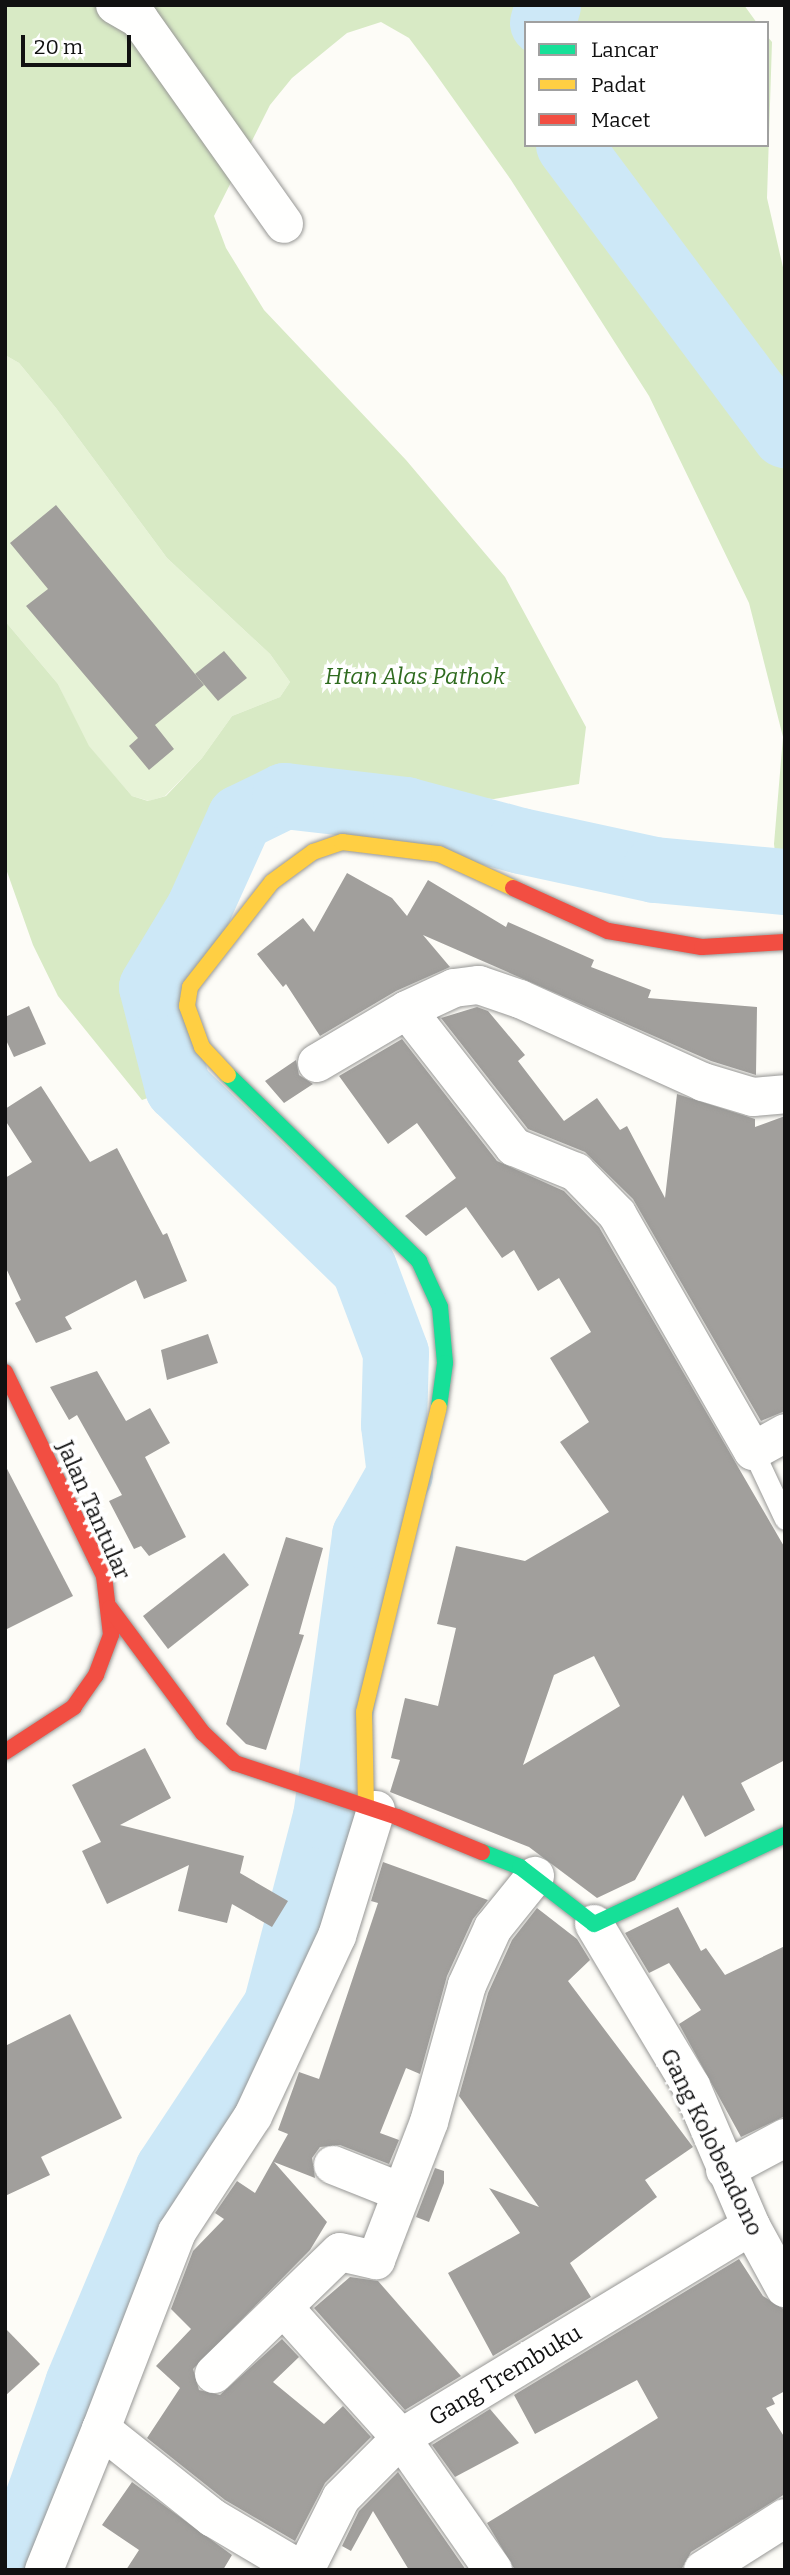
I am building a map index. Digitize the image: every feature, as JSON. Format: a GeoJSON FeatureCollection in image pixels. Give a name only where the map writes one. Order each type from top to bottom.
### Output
{"type":"FeatureCollection","features":[{"type":"Feature","properties":{"kind":"street"},"geometry":{"type":"LineString","coordinates":[[116,5],[139,19],[284,223]]}},
{"type":"Feature","properties":{"kind":"street"},"geometry":{"type":"LineString","coordinates":[[44,2570],[177,2232],[253,2116],[337,1936],[371,1808],[364,1712],[432,1450],[445,1363],[440,1307],[419,1261],[262,1112],[202,1047],[187,1006],[190,987],[272,882],[303,858],[342,842],[439,854],[608,931],[702,947],[785,942]]}},
{"type":"Feature","properties":{"kind":"street"},"geometry":{"type":"LineString","coordinates":[[317,1063],[407,1010],[454,988],[479,985],[703,1082],[754,1097],[785,1094]]}},
{"type":"Feature","properties":{"kind":"street"},"geometry":{"type":"LineString","coordinates":[[407,1010],[513,1147],[576,1172],[617,1214],[769,1442]]}},
{"type":"Feature","properties":{"kind":"street","name":"Jalan Tantular"},"geometry":{"type":"LineString","coordinates":[[5,1372],[14,1410],[103,1576],[110,1608],[111,1635],[100,1665],[74,1707],[5,1752]]}},
{"type":"Feature","properties":{"kind":"street"},"geometry":{"type":"LineString","coordinates":[[110,1608],[202,1733],[235,1763],[371,1808],[535,1876],[594,1924],[742,1852],[785,1835]]}},
{"type":"Feature","properties":{"kind":"street"},"geometry":{"type":"LineString","coordinates":[[214,2374],[340,2252],[376,2260],[429,2122],[467,1985],[493,1928],[535,1876]]}},
{"type":"Feature","properties":{"kind":"street","name":"Gang Kolobendono"},"geometry":{"type":"LineString","coordinates":[[594,1924],[691,2086],[751,2226],[785,2288]]}},
{"type":"Feature","properties":{"kind":"street"},"geometry":{"type":"LineString","coordinates":[[725,2170],[785,2138]]}},
{"type":"Feature","properties":{"kind":"street"},"geometry":{"type":"LineString","coordinates":[[333,2165],[401,2192]]}},
{"type":"Feature","properties":{"kind":"street","name":"Gang Trembuku"},"geometry":{"type":"LineString","coordinates":[[303,2570],[341,2498],[401,2438],[751,2226]]}},
{"type":"Feature","properties":{"kind":"street"},"geometry":{"type":"LineString","coordinates":[[284,2308],[401,2438],[493,2570]]}},
{"type":"Feature","properties":{"kind":"street"},"geometry":{"type":"LineString","coordinates":[[101,2429],[213,2518],[303,2570]]}},
{"type":"Feature","properties":{"kind":"street"},"geometry":{"type":"LineString","coordinates":[[703,2570],[785,2518]]}},
{"type":"Feature","properties":{"kind":"lane"},"geometry":{"type":"LineString","coordinates":[[769,1442],[785,1518]]}},
{"type":"Feature","properties":{"kind":"green space","name":"Htan Alas Pathok"},"geometry":{"type":"Polygon","coordinates":[[[5,5],[744,5],[756,21],[524,21],[524,147],[769,147],[767,198],[785,276],[785,894],[778,879],[774,844],[783,737],[749,603],[649,396],[511,180],[430,66],[409,38],[381,22],[347,33],[292,78],[270,105],[214,216],[226,248],[264,310],[406,460],[505,577],[586,727],[579,784],[494,799],[452,797],[408,803],[284,788],[234,812],[192,906],[143,986],[171,1090],[142,1100],[58,996],[33,945],[5,866],[5,621],[58,684],[89,746],[132,796],[148,801],[166,796],[202,758],[232,716],[280,697],[290,682],[270,654],[167,558],[56,408],[19,363],[5,355],[5,5]]]}},
{"type":"Feature","properties":{"kind":"green space","name":"Htan Alas Pathok"},"geometry":{"type":"Polygon","coordinates":[[[769,38],[772,42],[769,136],[769,38]]]}},
{"type":"Feature","properties":{"kind":"green space"},"geometry":{"type":"Polygon","coordinates":[[[5,355],[19,363],[56,408],[167,558],[270,654],[290,682],[280,697],[232,716],[202,758],[165,796],[149,801],[132,796],[88,746],[58,684],[5,621],[5,355]]]}},
{"type":"Feature","properties":{"kind":"building"},"geometry":{"type":"Polygon","coordinates":[[[56,505],[204,685],[155,725],[174,749],[149,770],[129,746],[138,738],[26,606],[48,589],[10,543],[56,505]]]}},
{"type":"Feature","properties":{"kind":"building"},"geometry":{"type":"Polygon","coordinates":[[[224,651],[247,678],[218,701],[195,674],[224,651]]]}},
{"type":"Feature","properties":{"kind":"building"},"geometry":{"type":"Polygon","coordinates":[[[347,873],[392,898],[407,916],[428,880],[506,927],[508,922],[594,960],[591,967],[651,990],[648,998],[757,1007],[756,1075],[711,1061],[423,935],[450,967],[396,991],[320,1036],[286,984],[283,987],[257,954],[303,918],[314,932],[347,873]]]}},
{"type":"Feature","properties":{"kind":"building"},"geometry":{"type":"Polygon","coordinates":[[[29,1006],[46,1044],[14,1057],[5,1038],[5,1017],[29,1006]]]}},
{"type":"Feature","properties":{"kind":"building"},"geometry":{"type":"Polygon","coordinates":[[[477,1007],[488,1011],[525,1055],[518,1061],[564,1121],[597,1098],[620,1130],[627,1126],[665,1198],[677,1094],[755,1119],[755,1127],[785,1116],[785,1411],[761,1421],[633,1199],[585,1152],[528,1129],[441,1018],[477,1007]]]}},
{"type":"Feature","properties":{"kind":"building"},"geometry":{"type":"Polygon","coordinates":[[[402,1039],[497,1161],[564,1191],[599,1227],[785,1548],[785,1760],[741,1783],[755,1810],[705,1837],[683,1795],[635,1880],[597,1898],[529,1847],[390,1792],[400,1760],[391,1758],[405,1698],[438,1706],[456,1628],[437,1624],[456,1546],[525,1561],[609,1512],[560,1442],[589,1422],[550,1358],[591,1332],[559,1278],[538,1291],[514,1250],[502,1258],[466,1207],[426,1236],[405,1216],[456,1178],[417,1123],[388,1144],[339,1076],[402,1039]],[[594,1656],[554,1675],[523,1765],[620,1706],[594,1656]]]}},
{"type":"Feature","properties":{"kind":"building"},"geometry":{"type":"Polygon","coordinates":[[[296,1060],[299,1075],[313,1084],[284,1103],[265,1081],[296,1060]]]}},
{"type":"Feature","properties":{"kind":"building"},"geometry":{"type":"Polygon","coordinates":[[[41,1086],[90,1162],[117,1148],[163,1235],[167,1233],[187,1281],[144,1299],[136,1280],[65,1317],[72,1329],[36,1343],[15,1303],[21,1300],[5,1266],[5,1178],[32,1162],[5,1120],[5,1109],[41,1086]]]}},
{"type":"Feature","properties":{"kind":"building"},"geometry":{"type":"Polygon","coordinates":[[[208,1334],[218,1363],[167,1380],[161,1350],[208,1334]]]}},
{"type":"Feature","properties":{"kind":"building"},"geometry":{"type":"Polygon","coordinates":[[[97,1371],[126,1421],[150,1408],[170,1443],[145,1457],[186,1537],[149,1556],[141,1546],[134,1549],[109,1501],[122,1495],[77,1415],[69,1420],[50,1387],[97,1371]]]}},
{"type":"Feature","properties":{"kind":"building"},"geometry":{"type":"Polygon","coordinates":[[[5,1465],[73,1596],[5,1630],[5,1465]]]}},
{"type":"Feature","properties":{"kind":"building"},"geometry":{"type":"Polygon","coordinates":[[[286,1537],[323,1548],[299,1634],[304,1635],[266,1750],[246,1744],[226,1724],[286,1537]]]}},
{"type":"Feature","properties":{"kind":"building"},"geometry":{"type":"Polygon","coordinates":[[[224,1553],[249,1585],[168,1649],[143,1616],[224,1553]]]}},
{"type":"Feature","properties":{"kind":"building"},"geometry":{"type":"Polygon","coordinates":[[[145,1748],[171,1798],[120,1825],[244,1856],[240,1873],[288,1901],[272,1927],[232,1904],[227,1923],[178,1911],[189,1865],[107,1904],[82,1851],[101,1842],[72,1785],[145,1748]]]}},
{"type":"Feature","properties":{"kind":"building"},"geometry":{"type":"Polygon","coordinates":[[[383,1862],[488,1900],[473,1919],[447,1976],[420,2074],[406,2068],[380,2133],[399,2140],[389,2164],[340,2145],[320,2147],[312,2158],[315,2178],[274,2162],[327,2222],[310,2250],[193,2369],[199,2390],[220,2395],[282,2339],[299,2357],[273,2382],[324,2424],[343,2406],[371,2437],[325,2483],[295,2541],[225,2500],[147,2438],[180,2388],[156,2366],[191,2329],[171,2309],[193,2251],[224,2219],[215,2213],[237,2181],[255,2193],[288,2134],[278,2130],[299,2072],[319,2079],[378,1903],[371,1901],[383,1862]]]}},
{"type":"Feature","properties":{"kind":"building"},"geometry":{"type":"Polygon","coordinates":[[[678,1907],[701,1951],[706,1948],[725,1975],[785,1946],[785,2116],[741,2137],[679,2024],[701,2010],[669,1963],[649,1973],[625,1933],[678,1907]]]}},
{"type":"Feature","properties":{"kind":"building"},"geometry":{"type":"Polygon","coordinates":[[[537,1908],[577,1939],[590,1960],[568,1981],[693,2147],[645,2180],[657,2197],[570,2263],[591,2297],[493,2356],[448,2273],[520,2233],[489,2188],[539,2207],[459,2096],[488,1993],[512,1940],[537,1908]]]}},
{"type":"Feature","properties":{"kind":"building"},"geometry":{"type":"Polygon","coordinates":[[[70,2014],[122,2118],[41,2157],[50,2175],[5,2196],[5,2046],[70,2014]]]}},
{"type":"Feature","properties":{"kind":"building"},"geometry":{"type":"Polygon","coordinates":[[[435,2168],[444,2171],[444,2183],[429,2222],[416,2217],[435,2168]]]}},
{"type":"Feature","properties":{"kind":"building"},"geometry":{"type":"Polygon","coordinates":[[[739,2259],[763,2296],[785,2310],[785,2391],[772,2398],[775,2404],[766,2408],[785,2438],[785,2494],[691,2552],[681,2570],[515,2570],[487,2523],[658,2418],[637,2380],[535,2434],[514,2395],[739,2259]]]}},
{"type":"Feature","properties":{"kind":"building"},"geometry":{"type":"Polygon","coordinates":[[[350,2277],[378,2281],[461,2376],[405,2410],[314,2308],[350,2277]]]}},
{"type":"Feature","properties":{"kind":"building"},"geometry":{"type":"Polygon","coordinates":[[[5,2328],[40,2364],[5,2396],[5,2328]]]}},
{"type":"Feature","properties":{"kind":"building"},"geometry":{"type":"Polygon","coordinates":[[[490,2409],[519,2443],[455,2477],[432,2445],[490,2409]]]}},
{"type":"Feature","properties":{"kind":"building"},"geometry":{"type":"Polygon","coordinates":[[[398,2472],[466,2570],[409,2570],[373,2511],[351,2551],[342,2546],[359,2511],[398,2472]]]}},
{"type":"Feature","properties":{"kind":"building"},"geometry":{"type":"Polygon","coordinates":[[[132,2482],[232,2555],[223,2570],[126,2570],[139,2550],[102,2525],[132,2482]]]}},
{"type":"Feature","properties":{"kind":"waterway"},"geometry":{"type":"LineString","coordinates":[[544,21],[548,5]]}},
{"type":"Feature","properties":{"kind":"waterway"},"geometry":{"type":"LineString","coordinates":[[570,147],[785,435]]}},
{"type":"Feature","properties":{"kind":"waterway"},"geometry":{"type":"LineString","coordinates":[[13,2570],[78,2384],[168,2170],[276,2007],[326,1817],[365,1536],[400,1474],[394,1425],[396,1353],[364,1268],[178,1088],[152,987],[199,909],[240,818],[285,796],[406,810],[521,841],[655,870],[785,882]]}},
{"type":"Feature","properties":{"kind":"traffic: fast"},"geometry":{"type":"LineString","coordinates":[[228,1075],[419,1261],[440,1307],[445,1363],[439,1407]]}},
{"type":"Feature","properties":{"kind":"traffic: fast"},"geometry":{"type":"LineString","coordinates":[[482,1852],[520,1867],[594,1924],[785,1835]]}},
{"type":"Feature","properties":{"kind":"traffic: slow"},"geometry":{"type":"LineString","coordinates":[[228,1075],[202,1047],[187,1006],[190,987],[272,882],[313,852],[342,842],[439,854],[513,888]]}},
{"type":"Feature","properties":{"kind":"traffic: slow"},"geometry":{"type":"LineString","coordinates":[[366,1806],[364,1712],[439,1407]]}},
{"type":"Feature","properties":{"kind":"traffic: jam"},"geometry":{"type":"LineString","coordinates":[[513,888],[608,931],[702,947],[785,942]]}},
{"type":"Feature","properties":{"kind":"traffic: jam"},"geometry":{"type":"LineString","coordinates":[[5,1372],[104,1576],[111,1635],[96,1675],[74,1707],[5,1752]]}},
{"type":"Feature","properties":{"kind":"traffic: jam"},"geometry":{"type":"LineString","coordinates":[[110,1608],[203,1733],[235,1763],[397,1817],[482,1852]]}}]}
